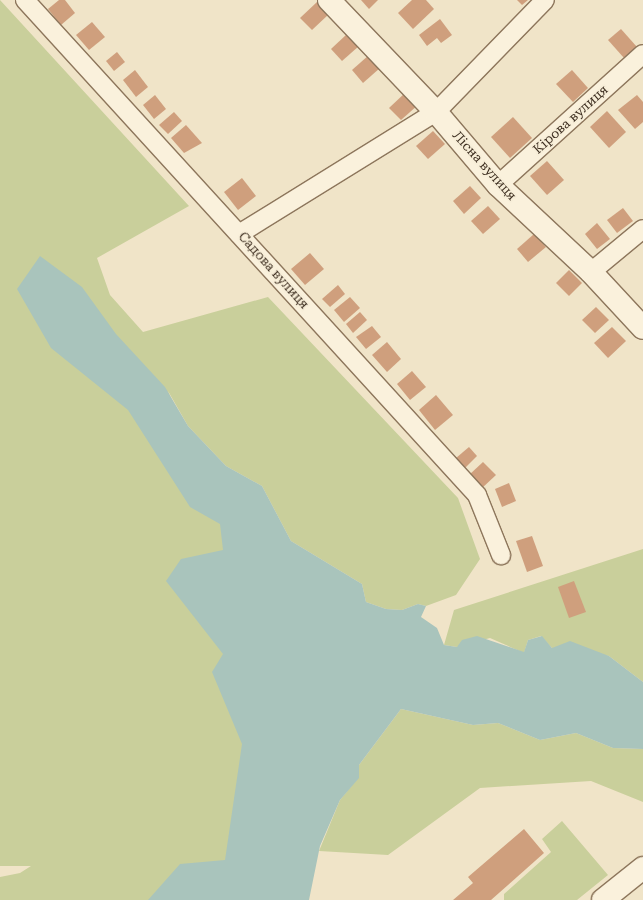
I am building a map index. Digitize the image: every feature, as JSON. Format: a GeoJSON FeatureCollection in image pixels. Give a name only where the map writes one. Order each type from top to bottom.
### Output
{"type":"FeatureCollection","features":[{"type":"Feature","properties":{"kind":"street","name":"Садова вулиця"},"geometry":{"type":"LineString","coordinates":[[25,0],[477,495],[501,555]]}},
{"type":"Feature","properties":{"kind":"street","name":"Лісна вулиця"},"geometry":{"type":"LineString","coordinates":[[329,0],[436,112],[498,185],[591,272],[643,328]]}},
{"type":"Feature","properties":{"kind":"street"},"geometry":{"type":"LineString","coordinates":[[239,234],[436,112],[545,0]]}},
{"type":"Feature","properties":{"kind":"street","name":"Кірова вулиця"},"geometry":{"type":"LineString","coordinates":[[498,185],[643,54]]}},
{"type":"Feature","properties":{"kind":"street"},"geometry":{"type":"LineString","coordinates":[[591,272],[643,229]]}},
{"type":"Feature","properties":{"kind":"street"},"geometry":{"type":"LineString","coordinates":[[603,900],[643,868]]}},
{"type":"Feature","properties":{"kind":"green space"},"geometry":{"type":"Polygon","coordinates":[[[0,0],[189,206],[97,258],[110,295],[143,332],[268,297],[458,498],[480,559],[456,595],[426,606],[418,604],[402,610],[386,609],[366,602],[362,584],[291,541],[262,486],[226,466],[188,426],[168,391],[199,466],[259,545],[248,841],[195,900],[0,900],[0,877],[20,873],[31,866],[0,866],[0,0]]]}},
{"type":"Feature","properties":{"kind":"green space"},"geometry":{"type":"Polygon","coordinates":[[[643,549],[643,682],[609,656],[552,648],[541,636],[528,640],[524,653],[490,638],[457,647],[444,645],[454,610],[643,549]]]}},
{"type":"Feature","properties":{"kind":"green space"},"geometry":{"type":"Polygon","coordinates":[[[401,709],[473,725],[498,723],[540,740],[576,733],[613,748],[643,749],[643,802],[591,781],[480,788],[388,855],[319,851],[340,800],[358,778],[359,765],[401,709]]]}},
{"type":"Feature","properties":{"kind":"green space"},"geometry":{"type":"Polygon","coordinates":[[[562,821],[608,875],[577,900],[504,900],[504,894],[551,852],[542,839],[562,821]]]}},
{"type":"Feature","properties":{"kind":"water"},"geometry":{"type":"Polygon","coordinates":[[[40,256],[82,287],[116,334],[165,387],[188,426],[226,466],[262,486],[291,541],[362,584],[366,602],[386,609],[402,610],[418,604],[426,606],[421,617],[437,628],[444,645],[457,647],[462,640],[477,636],[524,652],[528,640],[542,636],[552,648],[570,641],[609,656],[643,682],[643,749],[613,748],[576,733],[540,740],[498,723],[473,725],[401,709],[359,765],[359,778],[340,800],[320,846],[309,900],[148,900],[180,864],[225,860],[242,744],[212,672],[223,654],[166,581],[181,559],[223,550],[220,524],[190,507],[128,410],[51,348],[17,289],[40,256]]]}},
{"type":"Feature","properties":{"kind":"building"},"geometry":{"type":"Polygon","coordinates":[[[59,0],[65,0],[75,13],[61,25],[48,9],[59,0]]]}},
{"type":"Feature","properties":{"kind":"building"},"geometry":{"type":"Polygon","coordinates":[[[361,0],[378,0],[369,9],[361,0]]]}},
{"type":"Feature","properties":{"kind":"building"},"geometry":{"type":"Polygon","coordinates":[[[412,0],[426,0],[434,9],[413,29],[398,13],[412,0]]]}},
{"type":"Feature","properties":{"kind":"building"},"geometry":{"type":"Polygon","coordinates":[[[517,0],[528,0],[522,5],[517,0]]]}},
{"type":"Feature","properties":{"kind":"building"},"geometry":{"type":"Polygon","coordinates":[[[317,2],[329,14],[312,30],[300,18],[317,2]]]}},
{"type":"Feature","properties":{"kind":"building"},"geometry":{"type":"Polygon","coordinates":[[[440,19],[452,35],[441,43],[437,38],[427,46],[419,35],[440,19]]]}},
{"type":"Feature","properties":{"kind":"building"},"geometry":{"type":"Polygon","coordinates":[[[92,22],[105,37],[89,50],[76,35],[92,22]]]}},
{"type":"Feature","properties":{"kind":"building"},"geometry":{"type":"Polygon","coordinates":[[[621,29],[637,47],[624,58],[608,40],[621,29]]]}},
{"type":"Feature","properties":{"kind":"building"},"geometry":{"type":"Polygon","coordinates":[[[347,34],[359,46],[342,61],[331,49],[347,34]]]}},
{"type":"Feature","properties":{"kind":"building"},"geometry":{"type":"Polygon","coordinates":[[[117,52],[125,62],[114,71],[106,61],[117,52]]]}},
{"type":"Feature","properties":{"kind":"building"},"geometry":{"type":"Polygon","coordinates":[[[369,55],[380,68],[363,83],[352,70],[369,55]]]}},
{"type":"Feature","properties":{"kind":"building"},"geometry":{"type":"Polygon","coordinates":[[[135,70],[148,87],[136,97],[123,80],[135,70]]]}},
{"type":"Feature","properties":{"kind":"building"},"geometry":{"type":"Polygon","coordinates":[[[572,70],[588,88],[573,102],[556,84],[572,70]]]}},
{"type":"Feature","properties":{"kind":"building"},"geometry":{"type":"Polygon","coordinates":[[[406,92],[418,105],[401,120],[389,108],[406,92]]]}},
{"type":"Feature","properties":{"kind":"building"},"geometry":{"type":"Polygon","coordinates":[[[155,95],[166,109],[154,119],[143,105],[155,95]]]}},
{"type":"Feature","properties":{"kind":"building"},"geometry":{"type":"Polygon","coordinates":[[[637,95],[643,102],[643,122],[635,129],[618,110],[637,95]]]}},
{"type":"Feature","properties":{"kind":"building"},"geometry":{"type":"Polygon","coordinates":[[[607,111],[626,132],[609,148],[590,127],[607,111]]]}},
{"type":"Feature","properties":{"kind":"building"},"geometry":{"type":"Polygon","coordinates":[[[174,112],[182,121],[168,134],[159,125],[174,112]]]}},
{"type":"Feature","properties":{"kind":"building"},"geometry":{"type":"Polygon","coordinates":[[[513,117],[532,138],[510,158],[491,137],[513,117]]]}},
{"type":"Feature","properties":{"kind":"building"},"geometry":{"type":"Polygon","coordinates":[[[186,125],[202,143],[184,153],[171,138],[186,125]]]}},
{"type":"Feature","properties":{"kind":"building"},"geometry":{"type":"Polygon","coordinates":[[[433,131],[445,144],[428,159],[416,146],[433,131]]]}},
{"type":"Feature","properties":{"kind":"building"},"geometry":{"type":"Polygon","coordinates":[[[547,161],[564,180],[547,195],[530,176],[547,161]]]}},
{"type":"Feature","properties":{"kind":"building"},"geometry":{"type":"Polygon","coordinates":[[[242,178],[256,196],[238,210],[224,192],[242,178]]]}},
{"type":"Feature","properties":{"kind":"building"},"geometry":{"type":"Polygon","coordinates":[[[470,186],[481,198],[464,214],[453,201],[470,186]]]}},
{"type":"Feature","properties":{"kind":"building"},"geometry":{"type":"Polygon","coordinates":[[[488,206],[500,219],[483,234],[471,221],[488,206]]]}},
{"type":"Feature","properties":{"kind":"building"},"geometry":{"type":"Polygon","coordinates":[[[623,208],[633,221],[617,233],[607,220],[623,208]]]}},
{"type":"Feature","properties":{"kind":"building"},"geometry":{"type":"Polygon","coordinates":[[[597,223],[610,239],[597,249],[585,234],[597,223]]]}},
{"type":"Feature","properties":{"kind":"building"},"geometry":{"type":"Polygon","coordinates":[[[534,234],[546,247],[528,262],[517,249],[534,234]]]}},
{"type":"Feature","properties":{"kind":"building"},"geometry":{"type":"Polygon","coordinates":[[[310,253],[324,269],[305,285],[291,269],[310,253]]]}},
{"type":"Feature","properties":{"kind":"building"},"geometry":{"type":"Polygon","coordinates":[[[569,270],[582,283],[569,296],[556,283],[569,270]]]}},
{"type":"Feature","properties":{"kind":"building"},"geometry":{"type":"Polygon","coordinates":[[[338,285],[345,294],[330,307],[322,299],[338,285]]]}},
{"type":"Feature","properties":{"kind":"building"},"geometry":{"type":"Polygon","coordinates":[[[350,297],[360,308],[344,322],[334,310],[350,297]]]}},
{"type":"Feature","properties":{"kind":"building"},"geometry":{"type":"Polygon","coordinates":[[[596,307],[609,320],[595,333],[582,320],[596,307]]]}},
{"type":"Feature","properties":{"kind":"building"},"geometry":{"type":"Polygon","coordinates":[[[360,312],[367,320],[353,333],[346,324],[360,312]]]}},
{"type":"Feature","properties":{"kind":"building"},"geometry":{"type":"Polygon","coordinates":[[[372,326],[381,337],[366,349],[356,337],[372,326]]]}},
{"type":"Feature","properties":{"kind":"building"},"geometry":{"type":"Polygon","coordinates":[[[612,327],[626,341],[608,358],[594,343],[612,327]]]}},
{"type":"Feature","properties":{"kind":"building"},"geometry":{"type":"Polygon","coordinates":[[[387,342],[401,359],[387,372],[372,355],[387,342]]]}},
{"type":"Feature","properties":{"kind":"building"},"geometry":{"type":"Polygon","coordinates":[[[412,371],[426,387],[410,400],[397,384],[412,371]]]}},
{"type":"Feature","properties":{"kind":"building"},"geometry":{"type":"Polygon","coordinates":[[[436,395],[453,415],[435,430],[419,410],[436,395]]]}},
{"type":"Feature","properties":{"kind":"building"},"geometry":{"type":"Polygon","coordinates":[[[469,447],[477,456],[465,468],[456,458],[469,447]]]}},
{"type":"Feature","properties":{"kind":"building"},"geometry":{"type":"Polygon","coordinates":[[[483,462],[496,475],[481,489],[469,475],[483,462]]]}},
{"type":"Feature","properties":{"kind":"building"},"geometry":{"type":"Polygon","coordinates":[[[509,483],[516,501],[502,507],[495,489],[509,483]]]}},
{"type":"Feature","properties":{"kind":"building"},"geometry":{"type":"Polygon","coordinates":[[[532,536],[543,566],[527,572],[516,541],[532,536]]]}},
{"type":"Feature","properties":{"kind":"building"},"geometry":{"type":"Polygon","coordinates":[[[574,581],[586,612],[569,618],[558,587],[574,581]]]}},
{"type":"Feature","properties":{"kind":"building"},"geometry":{"type":"Polygon","coordinates":[[[524,829],[544,853],[491,900],[453,900],[473,883],[468,877],[524,829]]]}}]}
